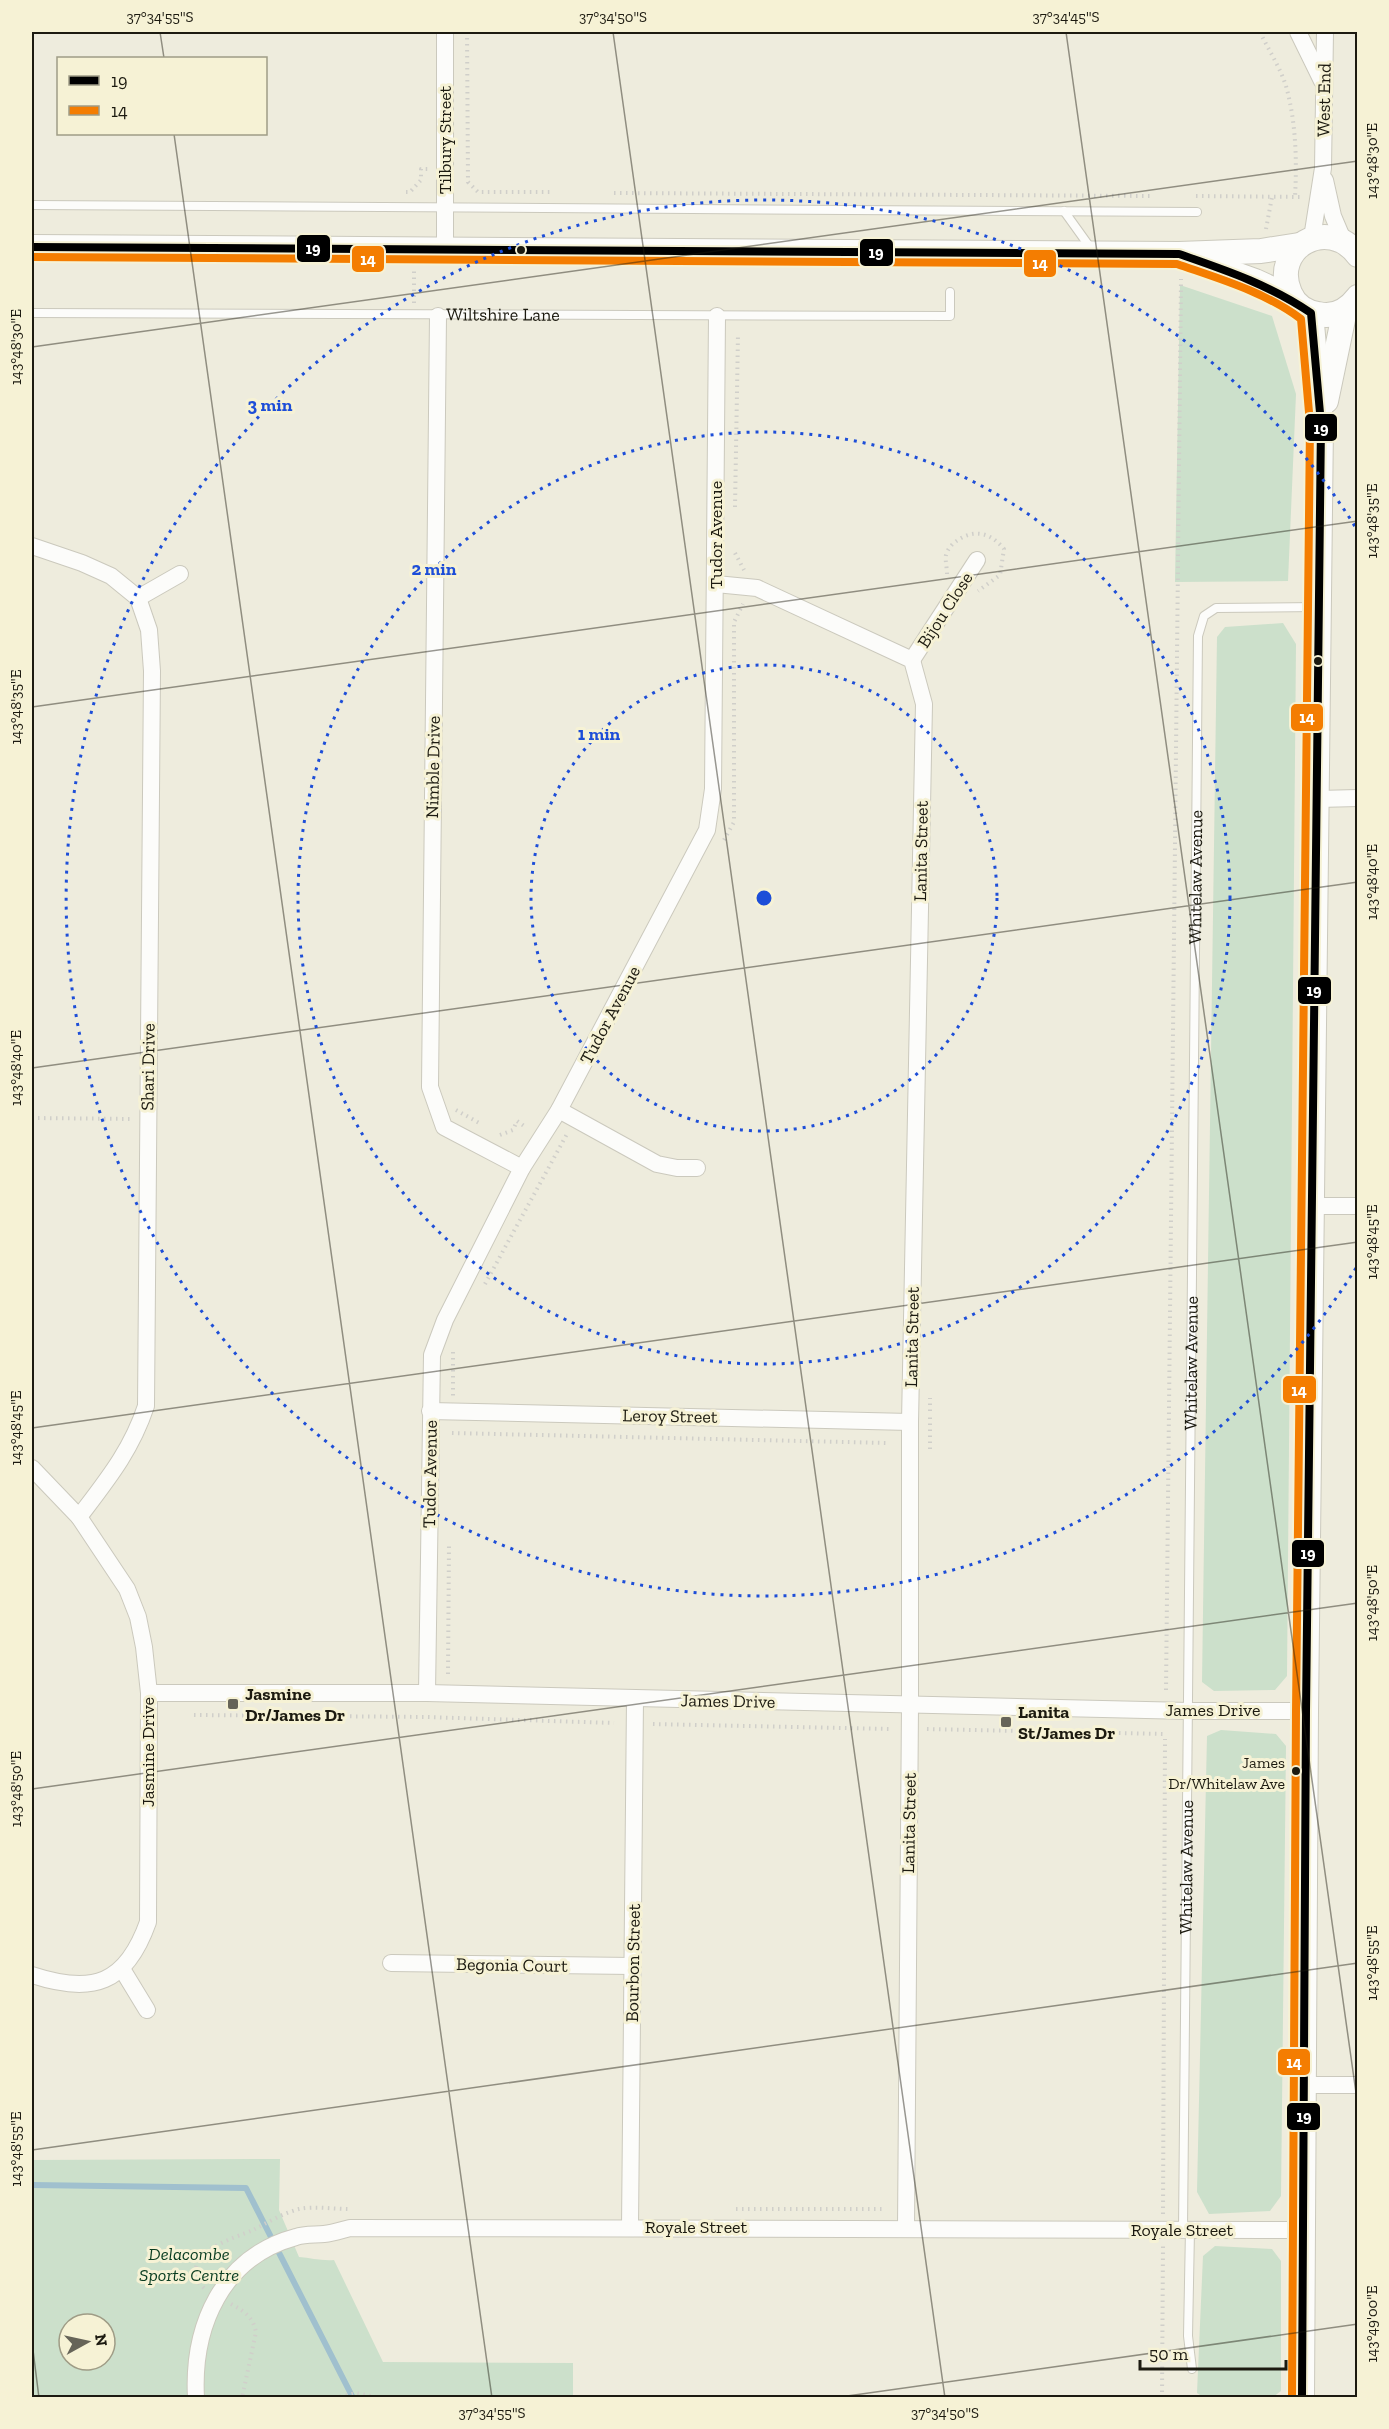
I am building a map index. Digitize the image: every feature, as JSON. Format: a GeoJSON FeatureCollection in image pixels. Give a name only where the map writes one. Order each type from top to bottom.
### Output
{"type":"FeatureCollection","features":[{"type":"Feature","properties":{"kind":"street","name":"Tilbury Street"},"geometry":{"type":"LineString","coordinates":[[445,32],[445,248]]}},
{"type":"Feature","properties":{"kind":"street"},"geometry":{"type":"LineString","coordinates":[[1298,32],[1324,85]]}},
{"type":"Feature","properties":{"kind":"street","name":"West End"},"geometry":{"type":"LineString","coordinates":[[1306,242],[1319,197],[1323,168],[1325,32]]}},
{"type":"Feature","properties":{"kind":"street","name":"West End"},"geometry":{"type":"LineString","coordinates":[[1323,168],[1333,216],[1353,249]]}},
{"type":"Feature","properties":{"kind":"street"},"geometry":{"type":"LineString","coordinates":[[1175,265],[1334,238],[1353,249]]}},
{"type":"Feature","properties":{"kind":"street"},"geometry":{"type":"LineString","coordinates":[[1292,298],[1286,285],[1285,270],[1290,257],[1306,242]]}},
{"type":"Feature","properties":{"kind":"street"},"geometry":{"type":"LineString","coordinates":[[32,247],[1094,254],[1175,265],[1255,281],[1292,298],[1311,313],[1334,314],[1354,301]]}},
{"type":"Feature","properties":{"kind":"street"},"geometry":{"type":"LineString","coordinates":[[1322,424],[1354,301]]}},
{"type":"Feature","properties":{"kind":"street"},"geometry":{"type":"LineString","coordinates":[[1302,2397],[1306,1711],[1322,424],[1311,313]]}},
{"type":"Feature","properties":{"kind":"street","name":"Nimble Drive"},"geometry":{"type":"LineString","coordinates":[[438,316],[430,1087],[444,1127],[522,1168]]}},
{"type":"Feature","properties":{"kind":"street","name":"Tudor Avenue"},"geometry":{"type":"LineString","coordinates":[[427,1693],[432,1354],[445,1320],[522,1168],[559,1110],[707,830],[713,789],[717,316]]}},
{"type":"Feature","properties":{"kind":"street"},"geometry":{"type":"LineString","coordinates":[[32,546],[82,563],[111,576],[138,598],[180,574]]}},
{"type":"Feature","properties":{"kind":"street","name":"Bijou Close"},"geometry":{"type":"LineString","coordinates":[[912,660],[977,560]]}},
{"type":"Feature","properties":{"kind":"street"},"geometry":{"type":"LineString","coordinates":[[716,584],[757,588],[912,660]]}},
{"type":"Feature","properties":{"kind":"street","name":"Shari Drive"},"geometry":{"type":"LineString","coordinates":[[79,1517],[123,1460],[137,1434],[146,1406],[152,671],[149,630],[138,598]]}},
{"type":"Feature","properties":{"kind":"street","name":"Lanita Street"},"geometry":{"type":"LineString","coordinates":[[906,2228],[910,1422],[924,704],[912,660]]}},
{"type":"Feature","properties":{"kind":"street"},"geometry":{"type":"LineString","coordinates":[[1318,799],[1358,798]]}},
{"type":"Feature","properties":{"kind":"street"},"geometry":{"type":"LineString","coordinates":[[559,1110],[657,1164],[677,1168],[697,1168]]}},
{"type":"Feature","properties":{"kind":"street"},"geometry":{"type":"LineString","coordinates":[[1313,1206],[1358,1206]]}},
{"type":"Feature","properties":{"kind":"street","name":"Leroy Street"},"geometry":{"type":"LineString","coordinates":[[430,1411],[910,1422]]}},
{"type":"Feature","properties":{"kind":"street","name":"Jasmine Drive"},"geometry":{"type":"LineString","coordinates":[[32,1468],[79,1517],[127,1589],[138,1617],[149,1693],[148,1922],[139,1947],[122,1969],[93,1983],[64,1984],[32,1975]]}},
{"type":"Feature","properties":{"kind":"street","name":"James Drive"},"geometry":{"type":"LineString","coordinates":[[149,1693],[427,1693],[1188,1711],[1306,1711]]}},
{"type":"Feature","properties":{"kind":"street","name":"Bourbon Street"},"geometry":{"type":"LineString","coordinates":[[630,2227],[635,1699]]}},
{"type":"Feature","properties":{"kind":"street","name":"Begonia Court"},"geometry":{"type":"LineString","coordinates":[[391,1963],[633,1966]]}},
{"type":"Feature","properties":{"kind":"street"},"geometry":{"type":"LineString","coordinates":[[122,1969],[147,2010]]}},
{"type":"Feature","properties":{"kind":"street"},"geometry":{"type":"LineString","coordinates":[[1305,2085],[1358,2085]]}},
{"type":"Feature","properties":{"kind":"street","name":"Royale Street"},"geometry":{"type":"LineString","coordinates":[[196,2397],[196,2360],[200,2334],[218,2297],[233,2277],[254,2258],[297,2236],[330,2234],[361,2227],[1304,2230]]}},
{"type":"Feature","properties":{"kind":"lane"},"geometry":{"type":"LineString","coordinates":[[32,205],[1197,212]]}},
{"type":"Feature","properties":{"kind":"lane"},"geometry":{"type":"LineString","coordinates":[[1064,211],[1094,254]]}},
{"type":"Feature","properties":{"kind":"lane","name":"Wiltshire Lane"},"geometry":{"type":"LineString","coordinates":[[32,313],[950,316],[950,292]]}},
{"type":"Feature","properties":{"kind":"lane","name":"Whitelaw Avenue"},"geometry":{"type":"LineString","coordinates":[[1192,2369],[1188,2336],[1186,2230],[1188,1711],[1198,636],[1204,616],[1216,608],[1318,608]]}},
{"type":"Feature","properties":{"kind":"path"},"geometry":{"type":"LineString","coordinates":[[466,32],[468,182],[478,192],[558,192]]}},
{"type":"Feature","properties":{"kind":"path"},"geometry":{"type":"LineString","coordinates":[[1262,32],[1285,84],[1289,101],[1297,159],[1295,197]]}},
{"type":"Feature","properties":{"kind":"path"},"geometry":{"type":"LineString","coordinates":[[399,192],[410,192],[421,180],[421,169],[468,170]]}},
{"type":"Feature","properties":{"kind":"path"},"geometry":{"type":"LineString","coordinates":[[605,193],[1155,196]]}},
{"type":"Feature","properties":{"kind":"path"},"geometry":{"type":"LineString","coordinates":[[1190,196],[1319,197]]}},
{"type":"Feature","properties":{"kind":"path"},"geometry":{"type":"LineString","coordinates":[[414,265],[414,316]]}},
{"type":"Feature","properties":{"kind":"path"},"geometry":{"type":"LineString","coordinates":[[1166,1690],[1181,279],[1175,265]]}},
{"type":"Feature","properties":{"kind":"path"},"geometry":{"type":"LineString","coordinates":[[1181,279],[1191,283]]}},
{"type":"Feature","properties":{"kind":"path"},"geometry":{"type":"LineString","coordinates":[[735,508],[738,334]]}},
{"type":"Feature","properties":{"kind":"path"},"geometry":{"type":"LineString","coordinates":[[735,543],[735,555]]}},
{"type":"Feature","properties":{"kind":"path"},"geometry":{"type":"LineString","coordinates":[[723,842],[734,822],[734,622],[741,605],[748,603]]}},
{"type":"Feature","properties":{"kind":"path"},"geometry":{"type":"LineString","coordinates":[[452,1104],[456,1110],[483,1125]]}},
{"type":"Feature","properties":{"kind":"path"},"geometry":{"type":"LineString","coordinates":[[32,1118],[147,1119]]}},
{"type":"Feature","properties":{"kind":"path"},"geometry":{"type":"LineString","coordinates":[[492,1131],[502,1136],[513,1130],[517,1122],[524,1126]]}},
{"type":"Feature","properties":{"kind":"path"},"geometry":{"type":"LineString","coordinates":[[484,1287],[567,1134]]}},
{"type":"Feature","properties":{"kind":"path"},"geometry":{"type":"LineString","coordinates":[[453,1344],[453,1396]]}},
{"type":"Feature","properties":{"kind":"path"},"geometry":{"type":"LineString","coordinates":[[452,1433],[888,1443]]}},
{"type":"Feature","properties":{"kind":"path"},"geometry":{"type":"LineString","coordinates":[[448,1674],[449,1533]]}},
{"type":"Feature","properties":{"kind":"path"},"geometry":{"type":"LineString","coordinates":[[194,1715],[426,1717],[614,1723]]}},
{"type":"Feature","properties":{"kind":"path"},"geometry":{"type":"LineString","coordinates":[[653,1724],[889,1729]]}},
{"type":"Feature","properties":{"kind":"path"},"geometry":{"type":"LineString","coordinates":[[923,1730],[1166,1736],[1162,2397]]}},
{"type":"Feature","properties":{"kind":"path"},"geometry":{"type":"LineString","coordinates":[[731,2209],[882,2209]]}},
{"type":"Feature","properties":{"kind":"path"},"geometry":{"type":"LineString","coordinates":[[218,2297],[246,2313],[255,2327],[255,2345],[242,2397]]}},
{"type":"Feature","properties":{"kind":"path"},"geometry":{"type":"LineString","coordinates":[[334,2397],[356,2393],[381,2397]]}},
{"type":"Feature","properties":{"kind":"green space"},"geometry":{"type":"Polygon","coordinates":[[[1180,285],[1272,316],[1296,394],[1288,581],[1175,582],[1180,285]]]}},
{"type":"Feature","properties":{"kind":"green space"},"geometry":{"type":"Polygon","coordinates":[[[1283,623],[1296,644],[1287,1676],[1275,1690],[1214,1691],[1202,1682],[1217,637],[1225,627],[1283,623]]]}},
{"type":"Feature","properties":{"kind":"green space"},"geometry":{"type":"Polygon","coordinates":[[[1221,1730],[1276,1734],[1286,1746],[1281,2196],[1270,2211],[1209,2214],[1197,2192],[1207,1736],[1221,1730]]]}},
{"type":"Feature","properties":{"kind":"green space","name":"Delacombe Sports Centre"},"geometry":{"type":"Polygon","coordinates":[[[280,2159],[279,2210],[299,2257],[334,2260],[383,2362],[573,2363],[573,2397],[32,2398],[32,2160],[280,2159]]]}},
{"type":"Feature","properties":{"kind":"green space"},"geometry":{"type":"Polygon","coordinates":[[[1215,2246],[1272,2249],[1281,2261],[1281,2391],[1273,2397],[1203,2397],[1197,2393],[1203,2256],[1215,2246]]]}},
{"type":"Feature","properties":{"kind":"waterway"},"geometry":{"type":"LineString","coordinates":[[32,2185],[246,2188],[353,2398]]}},
{"type":"Feature","properties":{"kind":"transit line","name":"19"},"geometry":{"type":"LineString","coordinates":[[32,247],[1179,254],[1263,286],[1311,313],[1321,424],[1306,1711],[1302,2398]]}},
{"type":"Feature","properties":{"kind":"transit line","name":"14"},"geometry":{"type":"LineString","coordinates":[[32,257],[1177,264],[1257,294],[1301,319],[1310,424],[1296,1711],[1292,2398]]}},
{"type":"Feature","properties":{"kind":"place","name":"Jasmine Dr/James Dr"},"geometry":{"type":"Point","coordinates":[233,1704]}},
{"type":"Feature","properties":{"kind":"place","name":"Lanita St/James Dr"},"geometry":{"type":"Point","coordinates":[1006,1722]}},
{"type":"Feature","properties":{"kind":"place","name":"James Dr/Whitelaw Ave"},"geometry":{"type":"Point","coordinates":[1296,1771]}}]}
